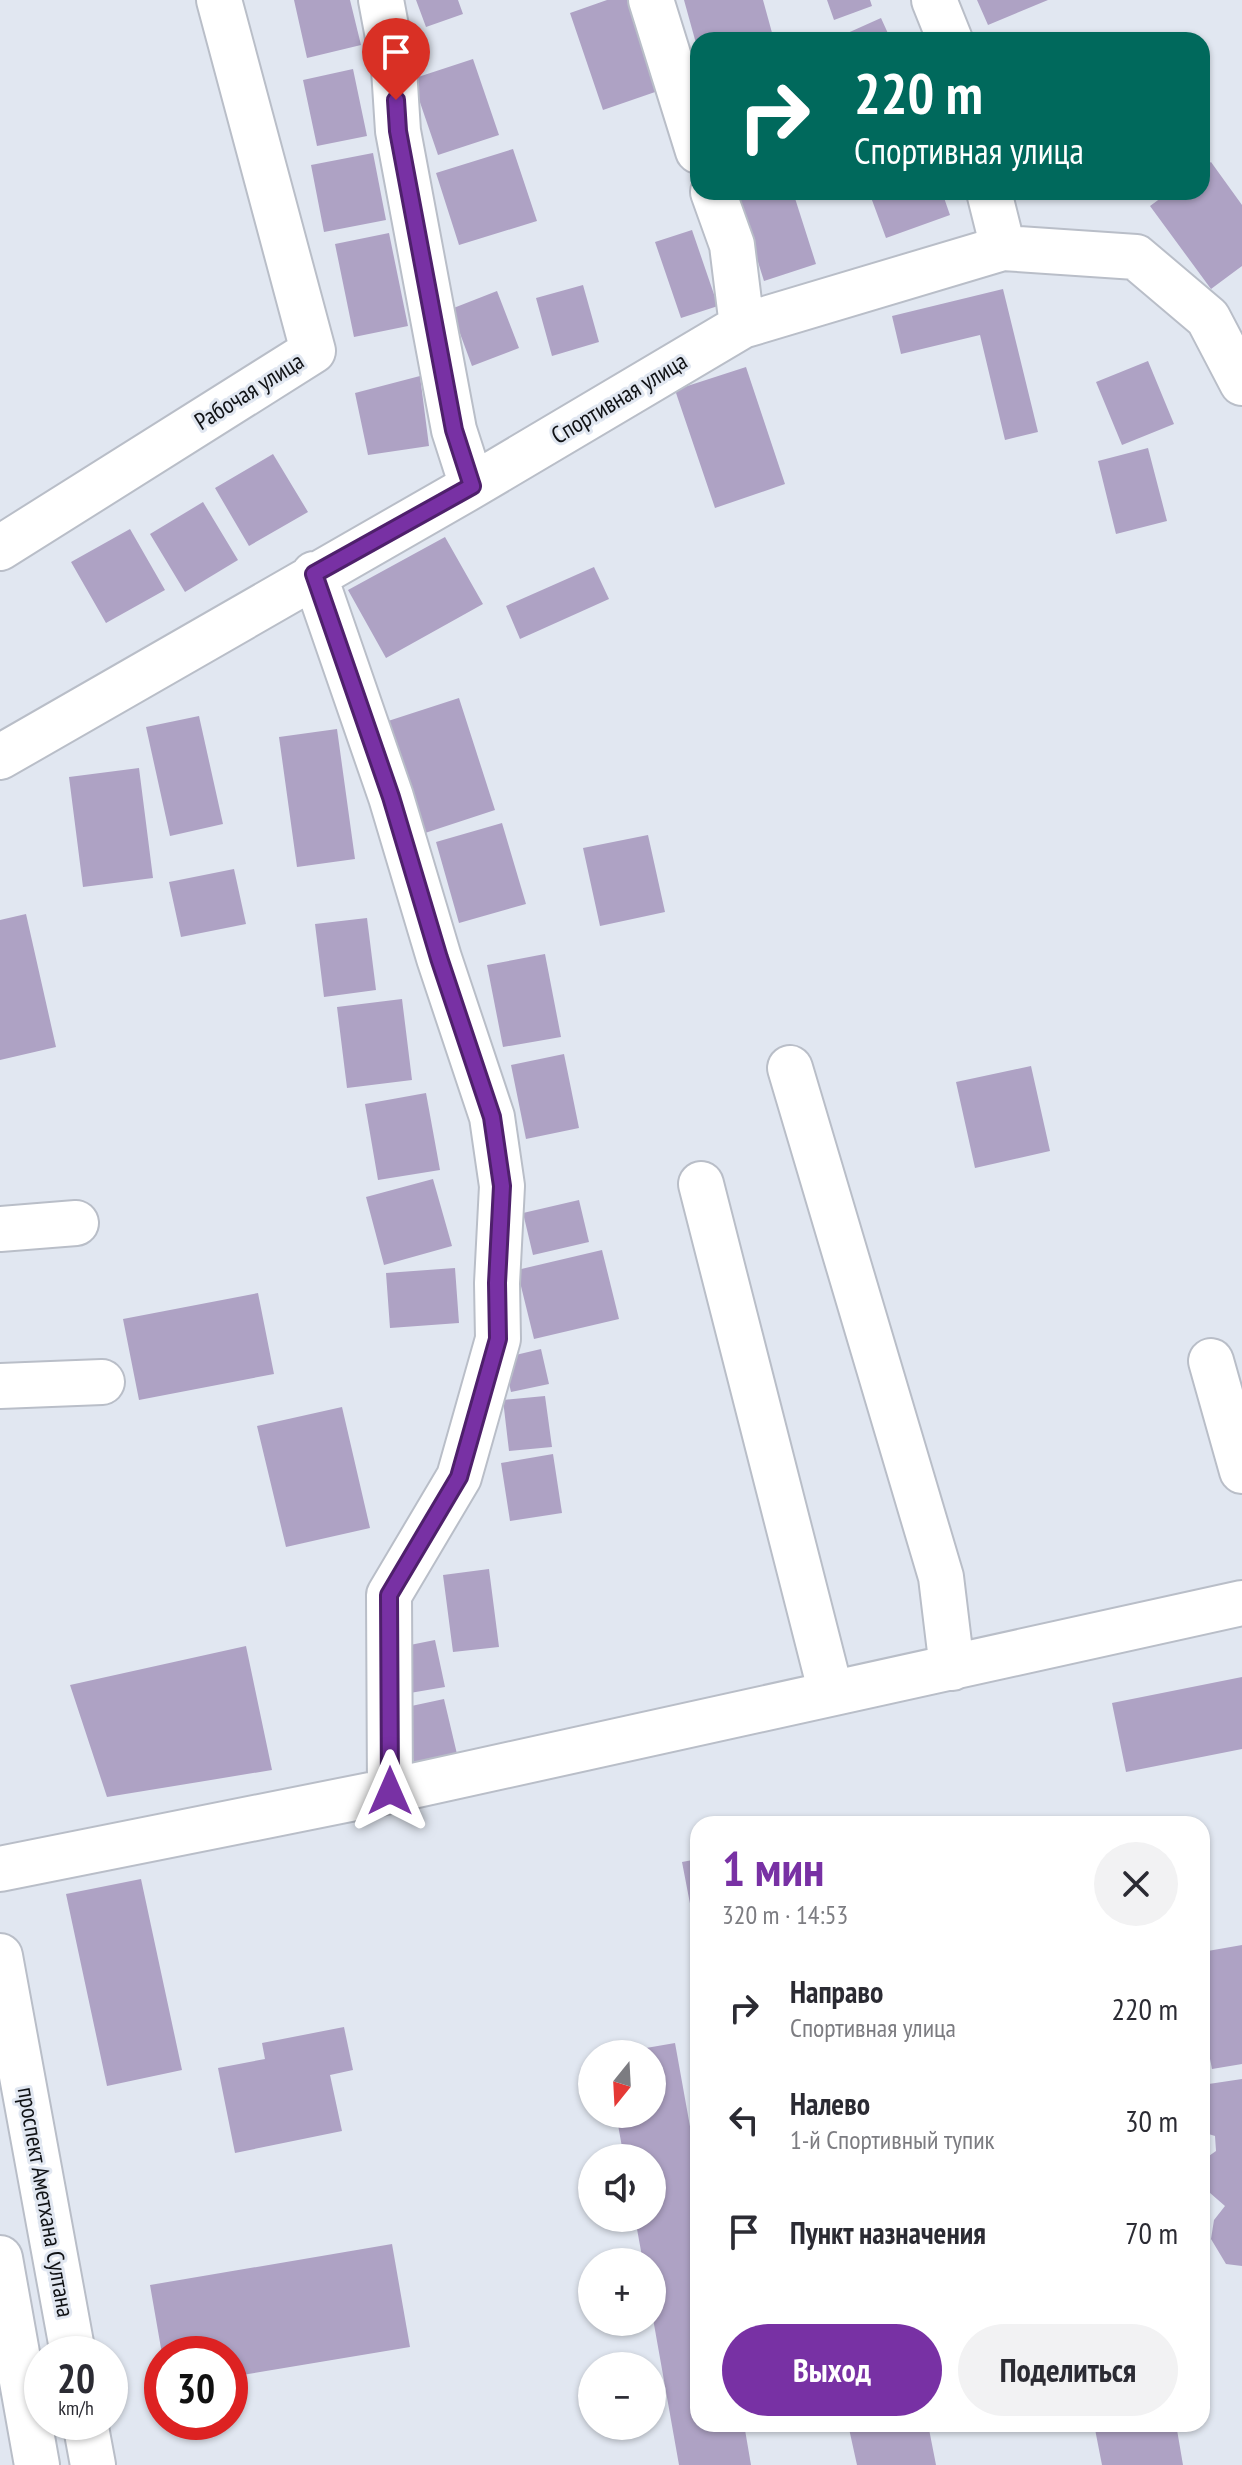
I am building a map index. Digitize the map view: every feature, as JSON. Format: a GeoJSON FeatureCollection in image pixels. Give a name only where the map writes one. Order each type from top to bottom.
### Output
{"type":"FeatureCollection","features":[{"type":"Feature","properties":{"kind":"street","name":"Рабочая улица"},"geometry":{"type":"LineString","coordinates":[[0,548],[313,351],[219,0]]}},
{"type":"Feature","properties":{"kind":"street"},"geometry":{"type":"LineString","coordinates":[[381,0],[394,69],[398,131],[454,430],[472,486]]}},
{"type":"Feature","properties":{"kind":"street"},"geometry":{"type":"LineString","coordinates":[[651,0],[690,125]]}},
{"type":"Feature","properties":{"kind":"street"},"geometry":{"type":"LineString","coordinates":[[934,0],[947,32]]}},
{"type":"Feature","properties":{"kind":"street"},"geometry":{"type":"LineString","coordinates":[[716,200],[732,245],[742,326]]}},
{"type":"Feature","properties":{"kind":"street"},"geometry":{"type":"LineString","coordinates":[[991,200],[1003,248]]}},
{"type":"Feature","properties":{"kind":"street","name":"Спортивная улица"},"geometry":{"type":"LineString","coordinates":[[0,757],[472,486],[742,326],[1003,248],[1136,257],[1208,318],[1242,383]]}},
{"type":"Feature","properties":{"kind":"street"},"geometry":{"type":"LineString","coordinates":[[314,574],[391,797],[439,958],[492,1117],[502,1186],[497,1283],[498,1339],[459,1477],[389,1595],[390,1791]]}},
{"type":"Feature","properties":{"kind":"street"},"geometry":{"type":"LineString","coordinates":[[790,1068],[941,1577],[952,1668]]}},
{"type":"Feature","properties":{"kind":"street"},"geometry":{"type":"LineString","coordinates":[[701,1184],[831,1693]]}},
{"type":"Feature","properties":{"kind":"street"},"geometry":{"type":"LineString","coordinates":[[0,1229],[76,1223]]}},
{"type":"Feature","properties":{"kind":"street"},"geometry":{"type":"LineString","coordinates":[[1211,1361],[1242,1471]]}},
{"type":"Feature","properties":{"kind":"street"},"geometry":{"type":"LineString","coordinates":[[0,1386],[102,1382]]}},
{"type":"Feature","properties":{"kind":"street"},"geometry":{"type":"LineString","coordinates":[[0,1869],[390,1791],[1242,1603]]}},
{"type":"Feature","properties":{"kind":"street","name":"проспект Аметхана Султана"},"geometry":{"type":"LineString","coordinates":[[0,1956],[70,2336]]}},
{"type":"Feature","properties":{"kind":"street"},"geometry":{"type":"LineString","coordinates":[[0,2258],[37,2465]]}},
{"type":"Feature","properties":{"kind":"street"},"geometry":{"type":"LineString","coordinates":[[88,2440],[93,2465]]}},
{"type":"Feature","properties":{"kind":"building"},"geometry":{"type":"Polygon","coordinates":[[[294,0],[350,0],[361,45],[307,58],[294,0]]]}},
{"type":"Feature","properties":{"kind":"building"},"geometry":{"type":"Polygon","coordinates":[[[416,0],[458,0],[463,14],[426,27],[416,0]]]}},
{"type":"Feature","properties":{"kind":"building"},"geometry":{"type":"Polygon","coordinates":[[[607,0],[627,0],[658,91],[603,110],[570,13],[607,0]]]}},
{"type":"Feature","properties":{"kind":"building"},"geometry":{"type":"Polygon","coordinates":[[[684,0],[763,0],[772,32],[693,32],[684,0]]]}},
{"type":"Feature","properties":{"kind":"building"},"geometry":{"type":"Polygon","coordinates":[[[827,0],[870,0],[872,6],[834,20],[827,0]]]}},
{"type":"Feature","properties":{"kind":"building"},"geometry":{"type":"Polygon","coordinates":[[[977,0],[1048,0],[988,25],[977,0]]]}},
{"type":"Feature","properties":{"kind":"building"},"geometry":{"type":"Polygon","coordinates":[[[881,18],[887,32],[850,32],[881,18]]]}},
{"type":"Feature","properties":{"kind":"building"},"geometry":{"type":"Polygon","coordinates":[[[473,59],[499,135],[438,155],[412,79],[473,59]]]}},
{"type":"Feature","properties":{"kind":"building"},"geometry":{"type":"Polygon","coordinates":[[[353,69],[367,136],[317,146],[303,80],[353,69]]]}},
{"type":"Feature","properties":{"kind":"building"},"geometry":{"type":"Polygon","coordinates":[[[513,149],[537,221],[459,245],[436,173],[513,149]]]}},
{"type":"Feature","properties":{"kind":"building"},"geometry":{"type":"Polygon","coordinates":[[[373,153],[386,220],[324,232],[311,165],[373,153]]]}},
{"type":"Feature","properties":{"kind":"building"},"geometry":{"type":"Polygon","coordinates":[[[1210,163],[1242,205],[1242,266],[1211,289],[1150,206],[1158,200],[1210,200],[1210,163]]]}},
{"type":"Feature","properties":{"kind":"building"},"geometry":{"type":"Polygon","coordinates":[[[739,200],[796,200],[816,264],[764,281],[739,200]]]}},
{"type":"Feature","properties":{"kind":"building"},"geometry":{"type":"Polygon","coordinates":[[[872,200],[945,200],[950,215],[886,238],[872,200]]]}},
{"type":"Feature","properties":{"kind":"building"},"geometry":{"type":"Polygon","coordinates":[[[692,230],[718,306],[681,318],[655,242],[692,230]]]}},
{"type":"Feature","properties":{"kind":"building"},"geometry":{"type":"Polygon","coordinates":[[[389,233],[408,326],[354,337],[335,244],[389,233]]]}},
{"type":"Feature","properties":{"kind":"building"},"geometry":{"type":"Polygon","coordinates":[[[583,285],[599,342],[552,356],[536,298],[583,285]]]}},
{"type":"Feature","properties":{"kind":"building"},"geometry":{"type":"Polygon","coordinates":[[[1003,289],[1038,432],[1005,440],[980,335],[901,354],[892,316],[1003,289]]]}},
{"type":"Feature","properties":{"kind":"building"},"geometry":{"type":"Polygon","coordinates":[[[497,291],[519,348],[472,366],[451,309],[497,291]]]}},
{"type":"Feature","properties":{"kind":"building"},"geometry":{"type":"Polygon","coordinates":[[[1148,361],[1174,424],[1122,445],[1096,382],[1148,361]]]}},
{"type":"Feature","properties":{"kind":"building"},"geometry":{"type":"Polygon","coordinates":[[[746,367],[785,484],[715,508],[675,390],[746,367]]]}},
{"type":"Feature","properties":{"kind":"building"},"geometry":{"type":"Polygon","coordinates":[[[420,376],[429,446],[368,455],[355,393],[420,376]]]}},
{"type":"Feature","properties":{"kind":"building"},"geometry":{"type":"Polygon","coordinates":[[[1148,448],[1167,521],[1116,534],[1098,461],[1148,448]]]}},
{"type":"Feature","properties":{"kind":"building"},"geometry":{"type":"Polygon","coordinates":[[[273,454],[308,512],[249,546],[215,488],[273,454]]]}},
{"type":"Feature","properties":{"kind":"building"},"geometry":{"type":"Polygon","coordinates":[[[203,502],[238,560],[185,592],[150,534],[203,502]]]}},
{"type":"Feature","properties":{"kind":"building"},"geometry":{"type":"Polygon","coordinates":[[[130,529],[165,590],[106,623],[71,562],[130,529]]]}},
{"type":"Feature","properties":{"kind":"building"},"geometry":{"type":"Polygon","coordinates":[[[445,537],[483,604],[386,658],[348,590],[445,537]]]}},
{"type":"Feature","properties":{"kind":"building"},"geometry":{"type":"Polygon","coordinates":[[[594,567],[609,599],[520,639],[506,606],[594,567]]]}},
{"type":"Feature","properties":{"kind":"building"},"geometry":{"type":"Polygon","coordinates":[[[459,698],[495,810],[422,834],[385,722],[459,698]]]}},
{"type":"Feature","properties":{"kind":"building"},"geometry":{"type":"Polygon","coordinates":[[[199,716],[223,824],[170,836],[146,727],[199,716]]]}},
{"type":"Feature","properties":{"kind":"building"},"geometry":{"type":"Polygon","coordinates":[[[337,729],[355,859],[297,867],[279,737],[337,729]]]}},
{"type":"Feature","properties":{"kind":"building"},"geometry":{"type":"Polygon","coordinates":[[[139,768],[153,878],[83,887],[69,777],[139,768]]]}},
{"type":"Feature","properties":{"kind":"building"},"geometry":{"type":"Polygon","coordinates":[[[502,823],[526,904],[459,923],[436,842],[502,823]]]}},
{"type":"Feature","properties":{"kind":"building"},"geometry":{"type":"Polygon","coordinates":[[[648,835],[665,912],[600,926],[583,848],[648,835]]]}},
{"type":"Feature","properties":{"kind":"building"},"geometry":{"type":"Polygon","coordinates":[[[234,869],[246,924],[181,937],[169,882],[234,869]]]}},
{"type":"Feature","properties":{"kind":"building"},"geometry":{"type":"Polygon","coordinates":[[[26,914],[56,1047],[0,1060],[0,920],[26,914]]]}},
{"type":"Feature","properties":{"kind":"building"},"geometry":{"type":"Polygon","coordinates":[[[367,918],[376,990],[324,997],[315,924],[367,918]]]}},
{"type":"Feature","properties":{"kind":"building"},"geometry":{"type":"Polygon","coordinates":[[[545,954],[561,1037],[503,1047],[487,965],[545,954]]]}},
{"type":"Feature","properties":{"kind":"building"},"geometry":{"type":"Polygon","coordinates":[[[402,999],[412,1080],[347,1088],[337,1007],[402,999]]]}},
{"type":"Feature","properties":{"kind":"building"},"geometry":{"type":"Polygon","coordinates":[[[564,1054],[579,1128],[526,1139],[511,1065],[564,1054]]]}},
{"type":"Feature","properties":{"kind":"building"},"geometry":{"type":"Polygon","coordinates":[[[1031,1066],[1050,1151],[975,1168],[956,1082],[1031,1066]]]}},
{"type":"Feature","properties":{"kind":"building"},"geometry":{"type":"Polygon","coordinates":[[[426,1093],[440,1170],[378,1180],[365,1104],[426,1093]]]}},
{"type":"Feature","properties":{"kind":"building"},"geometry":{"type":"Polygon","coordinates":[[[433,1179],[452,1246],[384,1265],[366,1197],[433,1179]]]}},
{"type":"Feature","properties":{"kind":"building"},"geometry":{"type":"Polygon","coordinates":[[[579,1200],[589,1242],[533,1255],[523,1213],[579,1200]]]}},
{"type":"Feature","properties":{"kind":"building"},"geometry":{"type":"Polygon","coordinates":[[[602,1250],[619,1319],[534,1339],[517,1270],[602,1250]]]}},
{"type":"Feature","properties":{"kind":"building"},"geometry":{"type":"Polygon","coordinates":[[[455,1268],[459,1323],[390,1328],[386,1273],[455,1268]]]}},
{"type":"Feature","properties":{"kind":"building"},"geometry":{"type":"Polygon","coordinates":[[[258,1293],[274,1374],[139,1400],[123,1319],[258,1293]]]}},
{"type":"Feature","properties":{"kind":"building"},"geometry":{"type":"Polygon","coordinates":[[[541,1349],[549,1384],[511,1392],[503,1358],[541,1349]]]}},
{"type":"Feature","properties":{"kind":"building"},"geometry":{"type":"Polygon","coordinates":[[[545,1396],[552,1447],[509,1451],[503,1400],[545,1396]]]}},
{"type":"Feature","properties":{"kind":"building"},"geometry":{"type":"Polygon","coordinates":[[[342,1407],[370,1528],[286,1547],[257,1426],[342,1407]]]}},
{"type":"Feature","properties":{"kind":"building"},"geometry":{"type":"Polygon","coordinates":[[[553,1454],[562,1513],[510,1521],[501,1463],[553,1454]]]}},
{"type":"Feature","properties":{"kind":"building"},"geometry":{"type":"Polygon","coordinates":[[[489,1569],[499,1647],[453,1652],[443,1575],[489,1569]]]}},
{"type":"Feature","properties":{"kind":"building"},"geometry":{"type":"Polygon","coordinates":[[[435,1640],[445,1687],[404,1694],[395,1648],[435,1640]]]}},
{"type":"Feature","properties":{"kind":"building"},"geometry":{"type":"Polygon","coordinates":[[[246,1646],[272,1770],[107,1797],[70,1685],[246,1646]]]}},
{"type":"Feature","properties":{"kind":"building"},"geometry":{"type":"Polygon","coordinates":[[[1242,1677],[1242,1749],[1126,1772],[1112,1703],[1242,1677]]]}},
{"type":"Feature","properties":{"kind":"building"},"geometry":{"type":"Polygon","coordinates":[[[444,1699],[457,1754],[414,1763],[402,1708],[444,1699]]]}},
{"type":"Feature","properties":{"kind":"building"},"geometry":{"type":"Polygon","coordinates":[[[690,1860],[690,1904],[682,1862],[690,1860]]]}},
{"type":"Feature","properties":{"kind":"building"},"geometry":{"type":"Polygon","coordinates":[[[141,1879],[182,2070],[107,2086],[66,1894],[141,1879]]]}},
{"type":"Feature","properties":{"kind":"building"},"geometry":{"type":"Polygon","coordinates":[[[1242,1945],[1242,2064],[1212,2069],[1210,2059],[1210,1951],[1242,1945]]]}},
{"type":"Feature","properties":{"kind":"building"},"geometry":{"type":"Polygon","coordinates":[[[344,2027],[353,2070],[330,2075],[342,2131],[235,2153],[218,2068],[265,2059],[262,2043],[344,2027]]]}},
{"type":"Feature","properties":{"kind":"building"},"geometry":{"type":"Polygon","coordinates":[[[675,2043],[690,2126],[690,2432],[745,2432],[751,2465],[679,2465],[666,2392],[666,2352],[659,2352],[656,2336],[666,2336],[666,2248],[640,2248],[638,2232],[666,2232],[666,2144],[621,2144],[619,2128],[666,2128],[666,2045],[675,2043]]]}},
{"type":"Feature","properties":{"kind":"building"},"geometry":{"type":"Polygon","coordinates":[[[1242,2079],[1242,2266],[1226,2264],[1211,2239],[1214,2220],[1225,2206],[1210,2193],[1210,2155],[1216,2151],[1215,2136],[1210,2134],[1210,2084],[1242,2079]]]}},
{"type":"Feature","properties":{"kind":"building"},"geometry":{"type":"Polygon","coordinates":[[[392,2244],[410,2347],[248,2374],[248,2336],[159,2336],[150,2285],[392,2244]]]}},
{"type":"Feature","properties":{"kind":"building"},"geometry":{"type":"Polygon","coordinates":[[[850,2432],[930,2432],[936,2465],[857,2465],[850,2432]]]}},
{"type":"Feature","properties":{"kind":"building"},"geometry":{"type":"Polygon","coordinates":[[[1096,2432],[1177,2432],[1183,2465],[1102,2465],[1096,2432]]]}},
{"type":"Feature","properties":{"kind":"route"},"geometry":{"type":"LineString","coordinates":[[390,1791],[389,1595],[459,1477],[498,1339],[497,1283],[502,1186],[492,1117],[439,958],[391,797],[314,574],[472,486],[454,430],[398,131],[396,100]]}}]}
